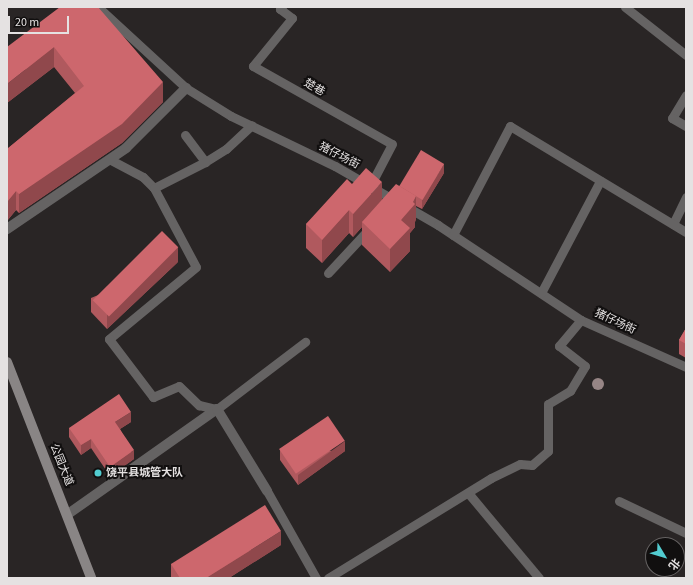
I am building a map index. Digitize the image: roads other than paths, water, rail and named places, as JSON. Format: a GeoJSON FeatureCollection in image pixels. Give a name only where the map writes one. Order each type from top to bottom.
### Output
{"type":"FeatureCollection","features":[{"type":"Feature","properties":{"kind":"main road","name":"公园大道"},"geometry":{"type":"LineString","coordinates":[[7,362],[68,514],[91,578]]}},
{"type":"Feature","properties":{"kind":"street"},"geometry":{"type":"LineString","coordinates":[[7,229],[126,148],[186,88]]}},
{"type":"Feature","properties":{"kind":"street"},"geometry":{"type":"LineString","coordinates":[[68,514],[217,409],[267,491]]}},
{"type":"Feature","properties":{"kind":"lane","name":"猪仔场街"},"geometry":{"type":"LineString","coordinates":[[98,7],[186,88],[231,116],[252,125],[370,186],[392,203],[453,235],[522,283],[541,293],[581,320],[686,367]]}},
{"type":"Feature","properties":{"kind":"lane","name":"楚巷"},"geometry":{"type":"LineString","coordinates":[[282,7],[280,9],[292,18],[253,66],[392,144],[370,186]]}},
{"type":"Feature","properties":{"kind":"lane"},"geometry":{"type":"LineString","coordinates":[[625,7],[686,55]]}},
{"type":"Feature","properties":{"kind":"lane"},"geometry":{"type":"LineString","coordinates":[[686,96],[672,118],[686,126]]}},
{"type":"Feature","properties":{"kind":"lane"},"geometry":{"type":"LineString","coordinates":[[154,188],[205,162],[226,149],[252,125]]}},
{"type":"Feature","properties":{"kind":"lane"},"geometry":{"type":"LineString","coordinates":[[453,235],[510,126],[686,232]]}},
{"type":"Feature","properties":{"kind":"lane"},"geometry":{"type":"LineString","coordinates":[[185,135],[205,162]]}},
{"type":"Feature","properties":{"kind":"lane"},"geometry":{"type":"LineString","coordinates":[[109,159],[143,177],[154,188],[196,267],[109,339],[153,397],[179,386],[199,405],[217,409],[305,342]]}},
{"type":"Feature","properties":{"kind":"lane"},"geometry":{"type":"LineString","coordinates":[[541,293],[600,181]]}},
{"type":"Feature","properties":{"kind":"lane"},"geometry":{"type":"LineString","coordinates":[[673,224],[686,197]]}},
{"type":"Feature","properties":{"kind":"lane"},"geometry":{"type":"LineString","coordinates":[[328,273],[374,223]]}},
{"type":"Feature","properties":{"kind":"lane"},"geometry":{"type":"LineString","coordinates":[[328,578],[456,498],[469,494],[491,478],[520,464],[532,465],[548,451],[548,404],[570,391],[585,366],[559,346],[581,320]]}},
{"type":"Feature","properties":{"kind":"lane"},"geometry":{"type":"LineString","coordinates":[[267,491],[316,578]]}},
{"type":"Feature","properties":{"kind":"lane"},"geometry":{"type":"LineString","coordinates":[[469,494],[539,578]]}},
{"type":"Feature","properties":{"kind":"lane"},"geometry":{"type":"LineString","coordinates":[[619,501],[686,533]]}},
{"type":"Feature","properties":{"kind":"place","name":"饶平县城管大队"},"geometry":{"type":"Point","coordinates":[98,473]}}]}
